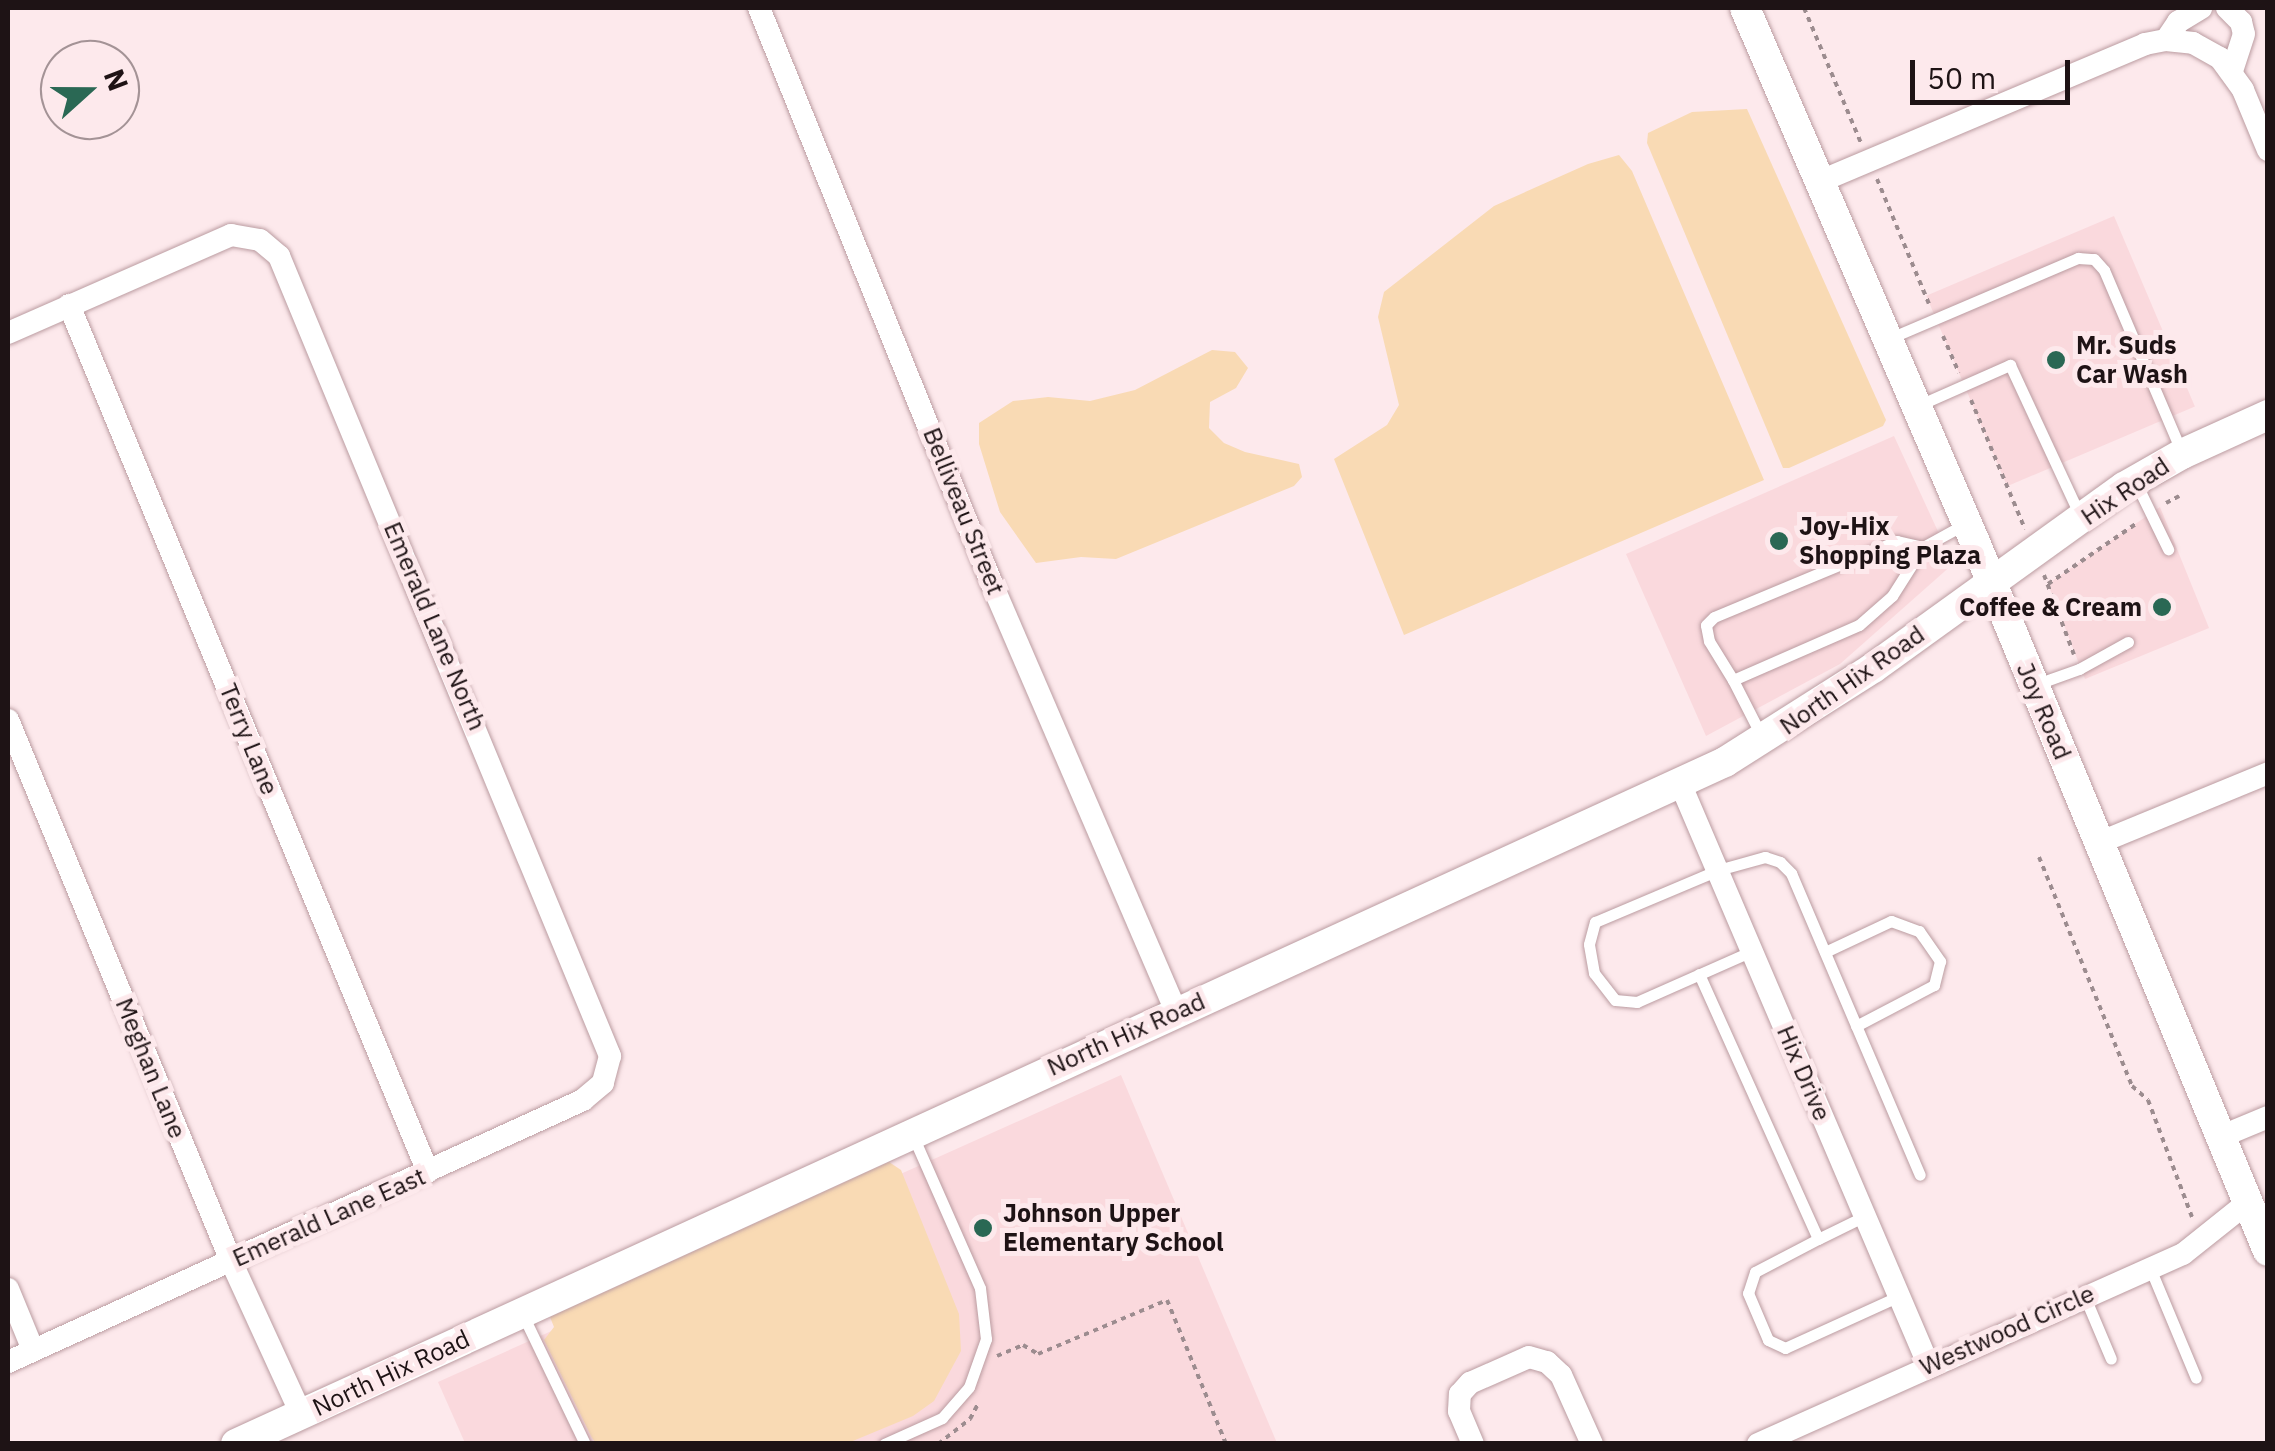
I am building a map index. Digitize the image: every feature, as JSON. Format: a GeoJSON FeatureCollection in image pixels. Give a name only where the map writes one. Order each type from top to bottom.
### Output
{"type":"FeatureCollection","features":[{"type":"Feature","properties":{"kind":"street","name":"Belliveau Street"},"geometry":{"type":"LineString","coordinates":[[759,8],[992,584],[1176,1012]]}},
{"type":"Feature","properties":{"kind":"street","name":"Joy Road"},"geometry":{"type":"LineString","coordinates":[[1745,8],[1917,406],[2268,1251]]}},
{"type":"Feature","properties":{"kind":"street"},"geometry":{"type":"LineString","coordinates":[[2166,40],[2178,22],[2200,8]]}},
{"type":"Feature","properties":{"kind":"street"},"geometry":{"type":"LineString","coordinates":[[2227,8],[2241,22],[2244,34],[2232,71]]}},
{"type":"Feature","properties":{"kind":"street"},"geometry":{"type":"LineString","coordinates":[[1821,180],[2145,44],[2166,40],[2209,50],[2232,71],[2268,150]]}},
{"type":"Feature","properties":{"kind":"street","name":"Emerald Lane North"},"geometry":{"type":"LineString","coordinates":[[69,305],[231,235],[270,246],[286,266],[606,1038]]}},
{"type":"Feature","properties":{"kind":"street"},"geometry":{"type":"LineString","coordinates":[[8,333],[69,305]]}},
{"type":"Feature","properties":{"kind":"street","name":"Terry Lane"},"geometry":{"type":"LineString","coordinates":[[69,305],[428,1172]]}},
{"type":"Feature","properties":{"kind":"street","name":"Hix Road"},"geometry":{"type":"LineString","coordinates":[[1991,583],[2134,481],[2182,454],[2268,415]]}},
{"type":"Feature","properties":{"kind":"street","name":"North Hix Road"},"geometry":{"type":"LineString","coordinates":[[236,1444],[1680,783],[1764,740],[1991,583]]}},
{"type":"Feature","properties":{"kind":"street","name":"Meghan Lane"},"geometry":{"type":"LineString","coordinates":[[8,720],[231,1261],[301,1414]]}},
{"type":"Feature","properties":{"kind":"street"},"geometry":{"type":"LineString","coordinates":[[2100,842],[2268,773]]}},
{"type":"Feature","properties":{"kind":"street","name":"Hix Drive"},"geometry":{"type":"LineString","coordinates":[[1680,783],[1928,1364]]}},
{"type":"Feature","properties":{"kind":"street","name":"Emerald Lane East"},"geometry":{"type":"LineString","coordinates":[[8,1362],[591,1096],[608,1070],[606,1038]]}},
{"type":"Feature","properties":{"kind":"street"},"geometry":{"type":"LineString","coordinates":[[2220,1137],[2268,1117]]}},
{"type":"Feature","properties":{"kind":"street","name":"Westwood Circle"},"geometry":{"type":"LineString","coordinates":[[1758,1444],[1928,1364],[2183,1254],[2247,1202]]}},
{"type":"Feature","properties":{"kind":"street"},"geometry":{"type":"LineString","coordinates":[[8,1289],[33,1350]]}},
{"type":"Feature","properties":{"kind":"street"},"geometry":{"type":"LineString","coordinates":[[1473,1444],[1459,1411],[1460,1394],[1470,1383],[1529,1356],[1547,1362],[1561,1375],[1592,1444]]}},
{"type":"Feature","properties":{"kind":"lane"},"geometry":{"type":"LineString","coordinates":[[1888,339],[2078,258],[2094,259],[2104,270],[2182,454]]}},
{"type":"Feature","properties":{"kind":"lane"},"geometry":{"type":"LineString","coordinates":[[1917,406],[2010,364],[2082,520]]}},
{"type":"Feature","properties":{"kind":"lane"},"geometry":{"type":"LineString","coordinates":[[2134,481],[2168,550]]}},
{"type":"Feature","properties":{"kind":"lane"},"geometry":{"type":"LineString","coordinates":[[1733,680],[1859,625],[1892,596],[1924,547],[1966,523]]}},
{"type":"Feature","properties":{"kind":"lane"},"geometry":{"type":"LineString","coordinates":[[1764,740],[1708,641],[1706,625],[1714,617],[1897,541],[1924,547]]}},
{"type":"Feature","properties":{"kind":"lane"},"geometry":{"type":"LineString","coordinates":[[2033,686],[2079,669],[2128,642]]}},
{"type":"Feature","properties":{"kind":"lane"},"geometry":{"type":"LineString","coordinates":[[1752,951],[1637,1002],[1615,1000],[1594,973],[1589,944],[1595,922],[1718,870],[1765,858],[1780,862],[1792,872],[1920,1175]]}},
{"type":"Feature","properties":{"kind":"lane"},"geometry":{"type":"LineString","coordinates":[[1825,952],[1890,921],[1919,931],[1940,961],[1934,985],[1856,1026]]}},
{"type":"Feature","properties":{"kind":"lane"},"geometry":{"type":"LineString","coordinates":[[1699,974],[1818,1239]]}},
{"type":"Feature","properties":{"kind":"lane"},"geometry":{"type":"LineString","coordinates":[[884,1444],[942,1418],[970,1387],[986,1339],[980,1288],[912,1132]]}},
{"type":"Feature","properties":{"kind":"lane"},"geometry":{"type":"LineString","coordinates":[[1865,1216],[1755,1272],[1748,1293],[1768,1340],[1786,1348],[1899,1296]]}},
{"type":"Feature","properties":{"kind":"lane"},"geometry":{"type":"LineString","coordinates":[[2150,1268],[2196,1378]]}},
{"type":"Feature","properties":{"kind":"lane"},"geometry":{"type":"LineString","coordinates":[[2084,1295],[2111,1359]]}},
{"type":"Feature","properties":{"kind":"lane"},"geometry":{"type":"LineString","coordinates":[[522,1314],[585,1444]]}},
{"type":"Feature","properties":{"kind":"path"},"geometry":{"type":"LineString","coordinates":[[1804,8],[1859,138]]}},
{"type":"Feature","properties":{"kind":"path"},"geometry":{"type":"LineString","coordinates":[[1880,185],[2027,533]]}},
{"type":"Feature","properties":{"kind":"path"},"geometry":{"type":"LineString","coordinates":[[2048,584],[2140,520]]}},
{"type":"Feature","properties":{"kind":"path"},"geometry":{"type":"LineString","coordinates":[[2044,576],[2073,650]]}},
{"type":"Feature","properties":{"kind":"path"},"geometry":{"type":"LineString","coordinates":[[2040,857],[2132,1086],[2148,1100],[2194,1224]]}},
{"type":"Feature","properties":{"kind":"path"},"geometry":{"type":"LineString","coordinates":[[992,1365],[998,1356],[1023,1346],[1038,1354],[1167,1300],[1226,1444]]}},
{"type":"Feature","properties":{"kind":"path"},"geometry":{"type":"LineString","coordinates":[[938,1444],[970,1419],[984,1393]]}},
{"type":"Feature","properties":{"kind":"shaded area"},"geometry":{"type":"Polygon","coordinates":[[[1747,109],[1886,420],[1883,426],[1789,468],[1783,468],[1647,143],[1648,133],[1692,112],[1747,109]]]}},
{"type":"Feature","properties":{"kind":"shaded area"},"geometry":{"type":"Polygon","coordinates":[[[1619,155],[1632,171],[1764,480],[1404,635],[1334,459],[1387,425],[1399,405],[1378,317],[1384,292],[1494,206],[1588,164],[1619,155]]]}},
{"type":"Feature","properties":{"kind":"shaded area"},"geometry":{"type":"Polygon","coordinates":[[[2114,216],[2195,407],[2007,486],[1926,296],[2114,216]]]}},
{"type":"Feature","properties":{"kind":"shaded area"},"geometry":{"type":"Polygon","coordinates":[[[1212,350],[1235,352],[1248,368],[1236,388],[1210,402],[1209,428],[1224,443],[1245,452],[1299,464],[1302,477],[1294,486],[1116,559],[1081,557],[1036,563],[1000,512],[979,444],[979,423],[1013,401],[1048,397],[1090,401],[1135,390],[1212,350]]]}},
{"type":"Feature","properties":{"kind":"shaded area"},"geometry":{"type":"Polygon","coordinates":[[[1894,436],[1953,564],[1840,664],[1706,736],[1626,554],[1894,436]]]}},
{"type":"Feature","properties":{"kind":"shaded area"},"geometry":{"type":"Polygon","coordinates":[[[2160,507],[2209,628],[2085,679],[2048,584],[2160,507]]]}},
{"type":"Feature","properties":{"kind":"shaded area","name":"Johnson Upper Elementary School"},"geometry":{"type":"Polygon","coordinates":[[[1121,1075],[1277,1443],[465,1443],[438,1382],[1121,1075]]]}},
{"type":"Feature","properties":{"kind":"shaded area"},"geometry":{"type":"Polygon","coordinates":[[[889,1162],[901,1170],[959,1314],[961,1351],[934,1401],[913,1416],[848,1443],[597,1444],[544,1340],[554,1327],[550,1317],[889,1162]]]}},
{"type":"Feature","properties":{"kind":"place","name":"Mr. Suds Car Wash"},"geometry":{"type":"Point","coordinates":[2056,360]}},
{"type":"Feature","properties":{"kind":"place","name":"Joy-Hix Shopping Plaza"},"geometry":{"type":"Point","coordinates":[1779,541]}},
{"type":"Feature","properties":{"kind":"place","name":"Coffee & Cream"},"geometry":{"type":"Point","coordinates":[2162,607]}},
{"type":"Feature","properties":{"kind":"place","name":"Johnson Upper Elementary School"},"geometry":{"type":"Point","coordinates":[983,1228]}}]}
